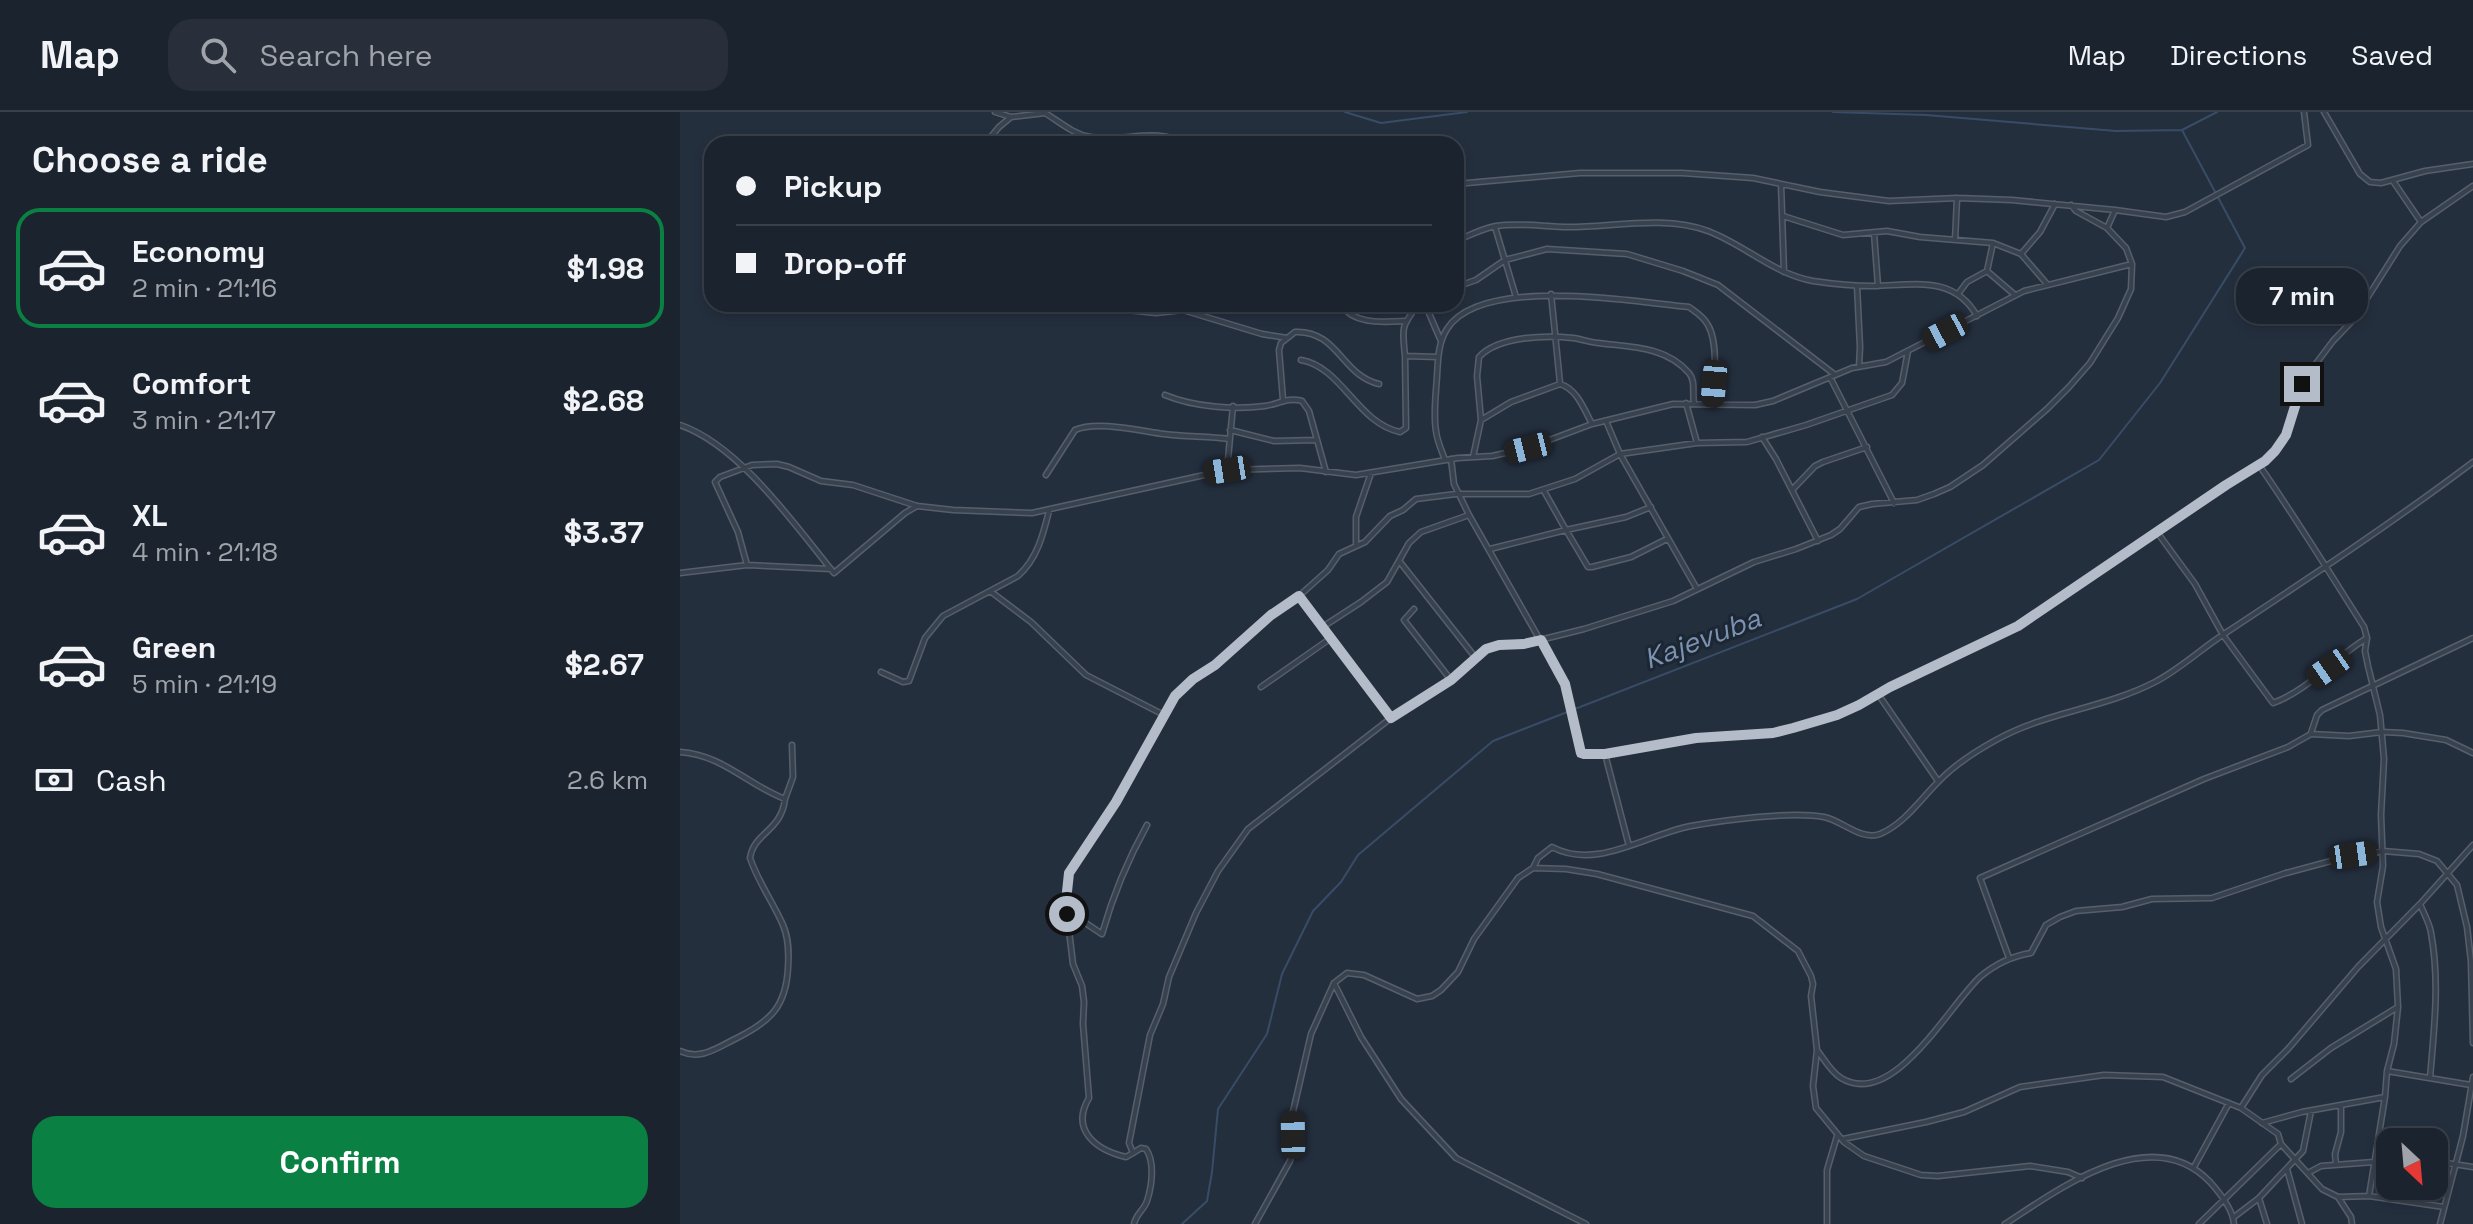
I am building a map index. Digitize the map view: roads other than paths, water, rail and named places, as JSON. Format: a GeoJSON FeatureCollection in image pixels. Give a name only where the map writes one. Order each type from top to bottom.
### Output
{"type":"FeatureCollection","features":[{"type":"Feature","properties":{"kind":"street"},"geometry":{"type":"LineString","coordinates":[[995,112],[1011,117],[1045,113],[1067,128],[1087,136]]}},
{"type":"Feature","properties":{"kind":"street"},"geometry":{"type":"LineString","coordinates":[[1464,183],[1580,173],[1682,173],[1753,178],[1832,194],[1889,201],[1957,198],[2071,205],[2166,217],[2185,212],[2308,145],[2304,112]]}},
{"type":"Feature","properties":{"kind":"street"},"geometry":{"type":"LineString","coordinates":[[2324,112],[2360,174],[2374,183],[2473,164]]}},
{"type":"Feature","properties":{"kind":"street"},"geometry":{"type":"LineString","coordinates":[[992,136],[1011,117]]}},
{"type":"Feature","properties":{"kind":"street"},"geometry":{"type":"LineString","coordinates":[[2392,180],[2421,222]]}},
{"type":"Feature","properties":{"kind":"street"},"geometry":{"type":"LineString","coordinates":[[1781,184],[1784,272]]}},
{"type":"Feature","properties":{"kind":"street"},"geometry":{"type":"LineString","coordinates":[[1712,404],[1713,342],[1708,324],[1689,307],[1551,294],[1516,297],[1459,315],[1447,328],[1441,341],[1436,434],[1469,515],[1565,684],[1581,753],[1605,754],[1696,738],[1773,733],[1837,715],[2018,626],[2259,465],[2275,451],[2286,435],[2305,378],[2354,319],[2400,246],[2421,222],[2473,186]]}},
{"type":"Feature","properties":{"kind":"street"},"geometry":{"type":"LineString","coordinates":[[1955,240],[1957,198]]}},
{"type":"Feature","properties":{"kind":"street"},"geometry":{"type":"LineString","coordinates":[[2021,254],[2040,232],[2055,204]]}},
{"type":"Feature","properties":{"kind":"street"},"geometry":{"type":"LineString","coordinates":[[1133,1153],[1129,1143],[1150,1035],[1163,1004],[1169,977],[1218,871],[1248,829],[1391,718],[1451,680],[1492,646],[1541,640],[1657,607],[1754,562],[1818,541],[1840,529],[1859,507],[1917,500],[1950,487],[1983,465],[2047,409],[2090,363],[2131,289],[2132,264],[2126,248],[2107,228],[2071,205]]}},
{"type":"Feature","properties":{"kind":"street"},"geometry":{"type":"LineString","coordinates":[[2107,228],[2115,210]]}},
{"type":"Feature","properties":{"kind":"street"},"geometry":{"type":"LineString","coordinates":[[1783,216],[1843,235],[1887,231],[1993,243],[2021,254],[2047,284]]}},
{"type":"Feature","properties":{"kind":"street"},"geometry":{"type":"LineString","coordinates":[[1464,237],[1494,226],[1667,224],[1696,228],[1708,231],[1784,272],[1811,281],[1857,286],[1938,286],[1958,294],[1971,305],[1977,316]]}},
{"type":"Feature","properties":{"kind":"street"},"geometry":{"type":"LineString","coordinates":[[1494,226],[1516,297]]}},
{"type":"Feature","properties":{"kind":"street"},"geometry":{"type":"LineString","coordinates":[[1874,233],[1878,286]]}},
{"type":"Feature","properties":{"kind":"street"},"geometry":{"type":"LineString","coordinates":[[1958,294],[1967,282],[1987,271],[1993,243]]}},
{"type":"Feature","properties":{"kind":"street"},"geometry":{"type":"LineString","coordinates":[[1464,284],[1476,280],[1505,260],[1547,249],[1627,254],[1718,285],[1832,375],[1847,412],[1894,503]]}},
{"type":"Feature","properties":{"kind":"street"},"geometry":{"type":"LineString","coordinates":[[747,565],[738,532],[715,482],[755,464],[783,465],[821,481],[853,485],[917,506],[1032,513],[1227,470],[1300,468],[1356,475],[1492,456],[1528,448],[1592,424],[1657,407],[1686,403],[1763,404],[1832,375],[1879,364],[2015,295],[2047,284],[2132,264]]}},
{"type":"Feature","properties":{"kind":"street"},"geometry":{"type":"LineString","coordinates":[[1987,271],[2015,295]]}},
{"type":"Feature","properties":{"kind":"street"},"geometry":{"type":"LineString","coordinates":[[1857,286],[1859,367]]}},
{"type":"Feature","properties":{"kind":"street"},"geometry":{"type":"LineString","coordinates":[[1551,294],[1560,384]]}},
{"type":"Feature","properties":{"kind":"street"},"geometry":{"type":"LineString","coordinates":[[1190,312],[1262,334],[1287,338]]}},
{"type":"Feature","properties":{"kind":"street"},"geometry":{"type":"LineString","coordinates":[[1349,312],[1354,317],[1377,322],[1405,321]]}},
{"type":"Feature","properties":{"kind":"street"},"geometry":{"type":"LineString","coordinates":[[1301,360],[1311,361],[1325,371],[1374,420],[1390,430],[1404,431],[1405,356],[1402,328],[1412,312]]}},
{"type":"Feature","properties":{"kind":"street"},"geometry":{"type":"LineString","coordinates":[[1428,312],[1441,341]]}},
{"type":"Feature","properties":{"kind":"street"},"geometry":{"type":"LineString","coordinates":[[1283,400],[1279,350],[1281,343],[1295,332],[1315,334],[1360,376],[1379,384]]}},
{"type":"Feature","properties":{"kind":"street"},"geometry":{"type":"LineString","coordinates":[[1473,457],[1481,420],[1477,363],[1483,353],[1524,338],[1625,345],[1661,353],[1691,374],[1694,403]]}},
{"type":"Feature","properties":{"kind":"street"},"geometry":{"type":"LineString","coordinates":[[1134,1224],[1135,1217],[1146,1203],[1150,1155],[1141,1148],[1126,1157],[1096,1144],[1082,1125],[1083,1108],[1089,1098],[1084,1002],[1082,986],[1073,964],[1066,901],[1069,873],[1116,802],[1175,696],[1271,615],[1299,596],[1328,570],[1339,554],[1373,536],[1390,516],[1416,499],[1460,494],[1523,494],[1543,490],[1575,479],[1620,454],[1697,443],[1747,442],[1847,412],[1896,392],[1902,383],[1908,351]]}},
{"type":"Feature","properties":{"kind":"street"},"geometry":{"type":"LineString","coordinates":[[1405,356],[1438,357]]}},
{"type":"Feature","properties":{"kind":"street"},"geometry":{"type":"LineString","coordinates":[[1481,420],[1511,402],[1560,384],[1576,395],[1592,424]]}},
{"type":"Feature","properties":{"kind":"street"},"geometry":{"type":"LineString","coordinates":[[1165,395],[1197,404],[1233,406],[1263,406],[1283,400],[1297,400],[1306,405],[1326,472]]}},
{"type":"Feature","properties":{"kind":"street"},"geometry":{"type":"LineString","coordinates":[[1686,403],[1697,443]]}},
{"type":"Feature","properties":{"kind":"street"},"geometry":{"type":"LineString","coordinates":[[1227,470],[1233,406]]}},
{"type":"Feature","properties":{"kind":"street"},"geometry":{"type":"LineString","coordinates":[[1606,421],[1620,454],[1697,589]]}},
{"type":"Feature","properties":{"kind":"street"},"geometry":{"type":"LineString","coordinates":[[680,425],[703,434],[744,468],[834,573],[917,506]]}},
{"type":"Feature","properties":{"kind":"street"},"geometry":{"type":"LineString","coordinates":[[1046,475],[1075,430],[1083,426],[1124,427],[1162,434],[1229,439]]}},
{"type":"Feature","properties":{"kind":"street"},"geometry":{"type":"LineString","coordinates":[[1230,430],[1274,441],[1317,440]]}},
{"type":"Feature","properties":{"kind":"street"},"geometry":{"type":"LineString","coordinates":[[1762,436],[1818,541]]}},
{"type":"Feature","properties":{"kind":"street"},"geometry":{"type":"LineString","coordinates":[[1792,490],[1815,466],[1867,447]]}},
{"type":"Feature","properties":{"kind":"street"},"geometry":{"type":"LineString","coordinates":[[1256,1223],[1290,1161],[1293,1149],[1292,1116],[1311,1034],[1334,983],[1347,973],[1364,975],[1417,999],[1432,996],[1458,972],[1474,939],[1518,878],[1533,868],[1538,858],[1552,847],[1563,853],[1582,855],[1629,846],[1681,828],[1787,816],[1821,816],[1874,836],[1901,820],[1960,763],[2007,734],[2152,683],[2185,663],[2393,522],[2473,462]]}},
{"type":"Feature","properties":{"kind":"street"},"geometry":{"type":"LineString","coordinates":[[2259,465],[2317,550],[2325,568],[2364,627],[2367,638],[2365,651],[2382,732],[2384,777],[2381,815],[2383,866],[2377,902],[2379,918],[2396,969],[2398,1007],[2380,1128]]}},
{"type":"Feature","properties":{"kind":"street"},"geometry":{"type":"LineString","coordinates":[[1356,544],[1356,517],[1371,472]]}},
{"type":"Feature","properties":{"kind":"street"},"geometry":{"type":"LineString","coordinates":[[1543,490],[1589,567],[1626,559],[1667,539]]}},
{"type":"Feature","properties":{"kind":"street"},"geometry":{"type":"LineString","coordinates":[[1490,549],[1626,517],[1651,507]]}},
{"type":"Feature","properties":{"kind":"street"},"geometry":{"type":"LineString","coordinates":[[881,672],[903,682],[909,681],[925,638],[943,616],[1018,576],[1026,568],[1042,539],[1049,511]]}},
{"type":"Feature","properties":{"kind":"street"},"geometry":{"type":"LineString","coordinates":[[1321,628],[1387,582],[1409,543],[1421,532],[1469,515]]}},
{"type":"Feature","properties":{"kind":"street"},"geometry":{"type":"LineString","coordinates":[[2157,532],[2195,584],[2223,635],[2273,703],[2329,668],[2344,652],[2367,638]]}},
{"type":"Feature","properties":{"kind":"street"},"geometry":{"type":"LineString","coordinates":[[1400,562],[1475,657]]}},
{"type":"Feature","properties":{"kind":"street"},"geometry":{"type":"LineString","coordinates":[[680,573],[747,565],[831,569]]}},
{"type":"Feature","properties":{"kind":"street"},"geometry":{"type":"LineString","coordinates":[[990,591],[1031,622],[1086,675],[1164,715]]}},
{"type":"Feature","properties":{"kind":"street"},"geometry":{"type":"LineString","coordinates":[[1299,596],[1391,718]]}},
{"type":"Feature","properties":{"kind":"street"},"geometry":{"type":"LineString","coordinates":[[1414,609],[1404,620],[1451,680]]}},
{"type":"Feature","properties":{"kind":"street"},"geometry":{"type":"LineString","coordinates":[[1261,687],[1331,638]]}},
{"type":"Feature","properties":{"kind":"street"},"geometry":{"type":"LineString","coordinates":[[2311,734],[2317,715],[2322,710],[2473,638]]}},
{"type":"Feature","properties":{"kind":"street"},"geometry":{"type":"LineString","coordinates":[[1878,694],[1938,781]]}},
{"type":"Feature","properties":{"kind":"street"},"geometry":{"type":"LineString","coordinates":[[2009,958],[1980,878],[2204,779],[2288,747],[2311,734],[2349,736],[2382,732],[2446,740],[2473,753]]}},
{"type":"Feature","properties":{"kind":"street"},"geometry":{"type":"LineString","coordinates":[[680,1051],[695,1056],[750,1031],[780,1005],[786,990],[788,944],[783,925],[750,858],[754,844],[780,819],[793,777],[792,745]]}},
{"type":"Feature","properties":{"kind":"street"},"geometry":{"type":"LineString","coordinates":[[680,752],[706,756],[764,791],[785,799]]}},
{"type":"Feature","properties":{"kind":"street"},"geometry":{"type":"LineString","coordinates":[[1605,754],[1629,846]]}},
{"type":"Feature","properties":{"kind":"street"},"geometry":{"type":"LineString","coordinates":[[1067,914],[1102,934],[1126,862],[1147,825]]}},
{"type":"Feature","properties":{"kind":"street"},"geometry":{"type":"LineString","coordinates":[[2241,1108],[2262,1075],[2473,845]]}},
{"type":"Feature","properties":{"kind":"street"},"geometry":{"type":"LineString","coordinates":[[1817,1050],[1833,1071],[1849,1081],[1863,1083],[1887,1077],[1915,1055],[1973,984],[1993,966],[2031,953],[2046,925],[2068,913],[2122,907],[2152,899],[2212,898],[2326,861],[2383,851],[2403,851],[2432,857],[2457,885],[2472,961],[2473,1043]]}},
{"type":"Feature","properties":{"kind":"street"},"geometry":{"type":"LineString","coordinates":[[1533,868],[1597,874],[1753,916],[1798,951],[1813,984],[1811,996],[1817,1050],[1813,1086],[1815,1103],[1840,1138],[1864,1156],[1921,1175],[2030,1166],[2068,1172],[2082,1178]]}},
{"type":"Feature","properties":{"kind":"street"},"geometry":{"type":"LineString","coordinates":[[2420,904],[2431,931],[2434,963],[2436,1000],[2430,1078]]}},
{"type":"Feature","properties":{"kind":"street"},"geometry":{"type":"LineString","coordinates":[[1334,983],[1361,1037],[1401,1099],[1449,1151],[1471,1166],[1586,1224]]}},
{"type":"Feature","properties":{"kind":"street"},"geometry":{"type":"LineString","coordinates":[[2472,993],[2473,984]]}},
{"type":"Feature","properties":{"kind":"street"},"geometry":{"type":"LineString","coordinates":[[2291,1079],[2331,1048],[2398,1007]]}},
{"type":"Feature","properties":{"kind":"street"},"geometry":{"type":"LineString","coordinates":[[2387,1071],[2471,1085]]}},
{"type":"Feature","properties":{"kind":"street"},"geometry":{"type":"LineString","coordinates":[[1840,1138],[1964,1112],[2020,1087],[2104,1075],[2163,1077],[2241,1108],[2278,1134],[2281,1144],[2322,1189],[2338,1197],[2369,1196],[2444,1207]]}},
{"type":"Feature","properties":{"kind":"street"},"geometry":{"type":"LineString","coordinates":[[2440,1224],[2456,1164],[2473,1077]]}},
{"type":"Feature","properties":{"kind":"street"},"geometry":{"type":"LineString","coordinates":[[2262,1123],[2385,1097]]}},
{"type":"Feature","properties":{"kind":"street"},"geometry":{"type":"LineString","coordinates":[[2193,1168],[2229,1103]]}},
{"type":"Feature","properties":{"kind":"street"},"geometry":{"type":"LineString","coordinates":[[2336,1165],[2341,1105]]}},
{"type":"Feature","properties":{"kind":"street"},"geometry":{"type":"LineString","coordinates":[[2234,1217],[2259,1198],[2303,1151],[2311,1111]]}},
{"type":"Feature","properties":{"kind":"street"},"geometry":{"type":"LineString","coordinates":[[1827,1224],[1827,1170],[1840,1138]]}},
{"type":"Feature","properties":{"kind":"street"},"geometry":{"type":"LineString","coordinates":[[2199,1224],[2281,1144]]}},
{"type":"Feature","properties":{"kind":"street"},"geometry":{"type":"LineString","coordinates":[[2369,1196],[2376,1152]]}},
{"type":"Feature","properties":{"kind":"street"},"geometry":{"type":"LineString","coordinates":[[2005,1224],[2082,1178],[2114,1163],[2139,1158],[2165,1159],[2193,1168],[2212,1184],[2234,1217],[2234,1224]]}},
{"type":"Feature","properties":{"kind":"street"},"geometry":{"type":"LineString","coordinates":[[2308,1173],[2321,1166],[2374,1162]]}},
{"type":"Feature","properties":{"kind":"street"},"geometry":{"type":"LineString","coordinates":[[2448,1163],[2473,1167]]}},
{"type":"Feature","properties":{"kind":"street"},"geometry":{"type":"LineString","coordinates":[[2287,1169],[2302,1224]]}},
{"type":"Feature","properties":{"kind":"street"},"geometry":{"type":"LineString","coordinates":[[2338,1197],[2352,1224]]}},
{"type":"Feature","properties":{"kind":"street"},"geometry":{"type":"LineString","coordinates":[[2259,1198],[2267,1224]]}},
{"type":"Feature","properties":{"kind":"waterway"},"geometry":{"type":"LineString","coordinates":[[1345,112],[1381,123],[1467,112]]}},
{"type":"Feature","properties":{"kind":"waterway"},"geometry":{"type":"LineString","coordinates":[[1833,112],[1926,115],[2116,131],[2182,130],[2217,112]]}},
{"type":"Feature","properties":{"kind":"waterway","name":"Kajevuba"},"geometry":{"type":"LineString","coordinates":[[1182,1224],[1207,1201],[1218,1109],[1267,1034],[1282,974],[1313,911],[1341,882],[1358,855],[1493,741],[1857,599],[2099,460],[2160,383],[2245,248],[2182,130]]}}]}
